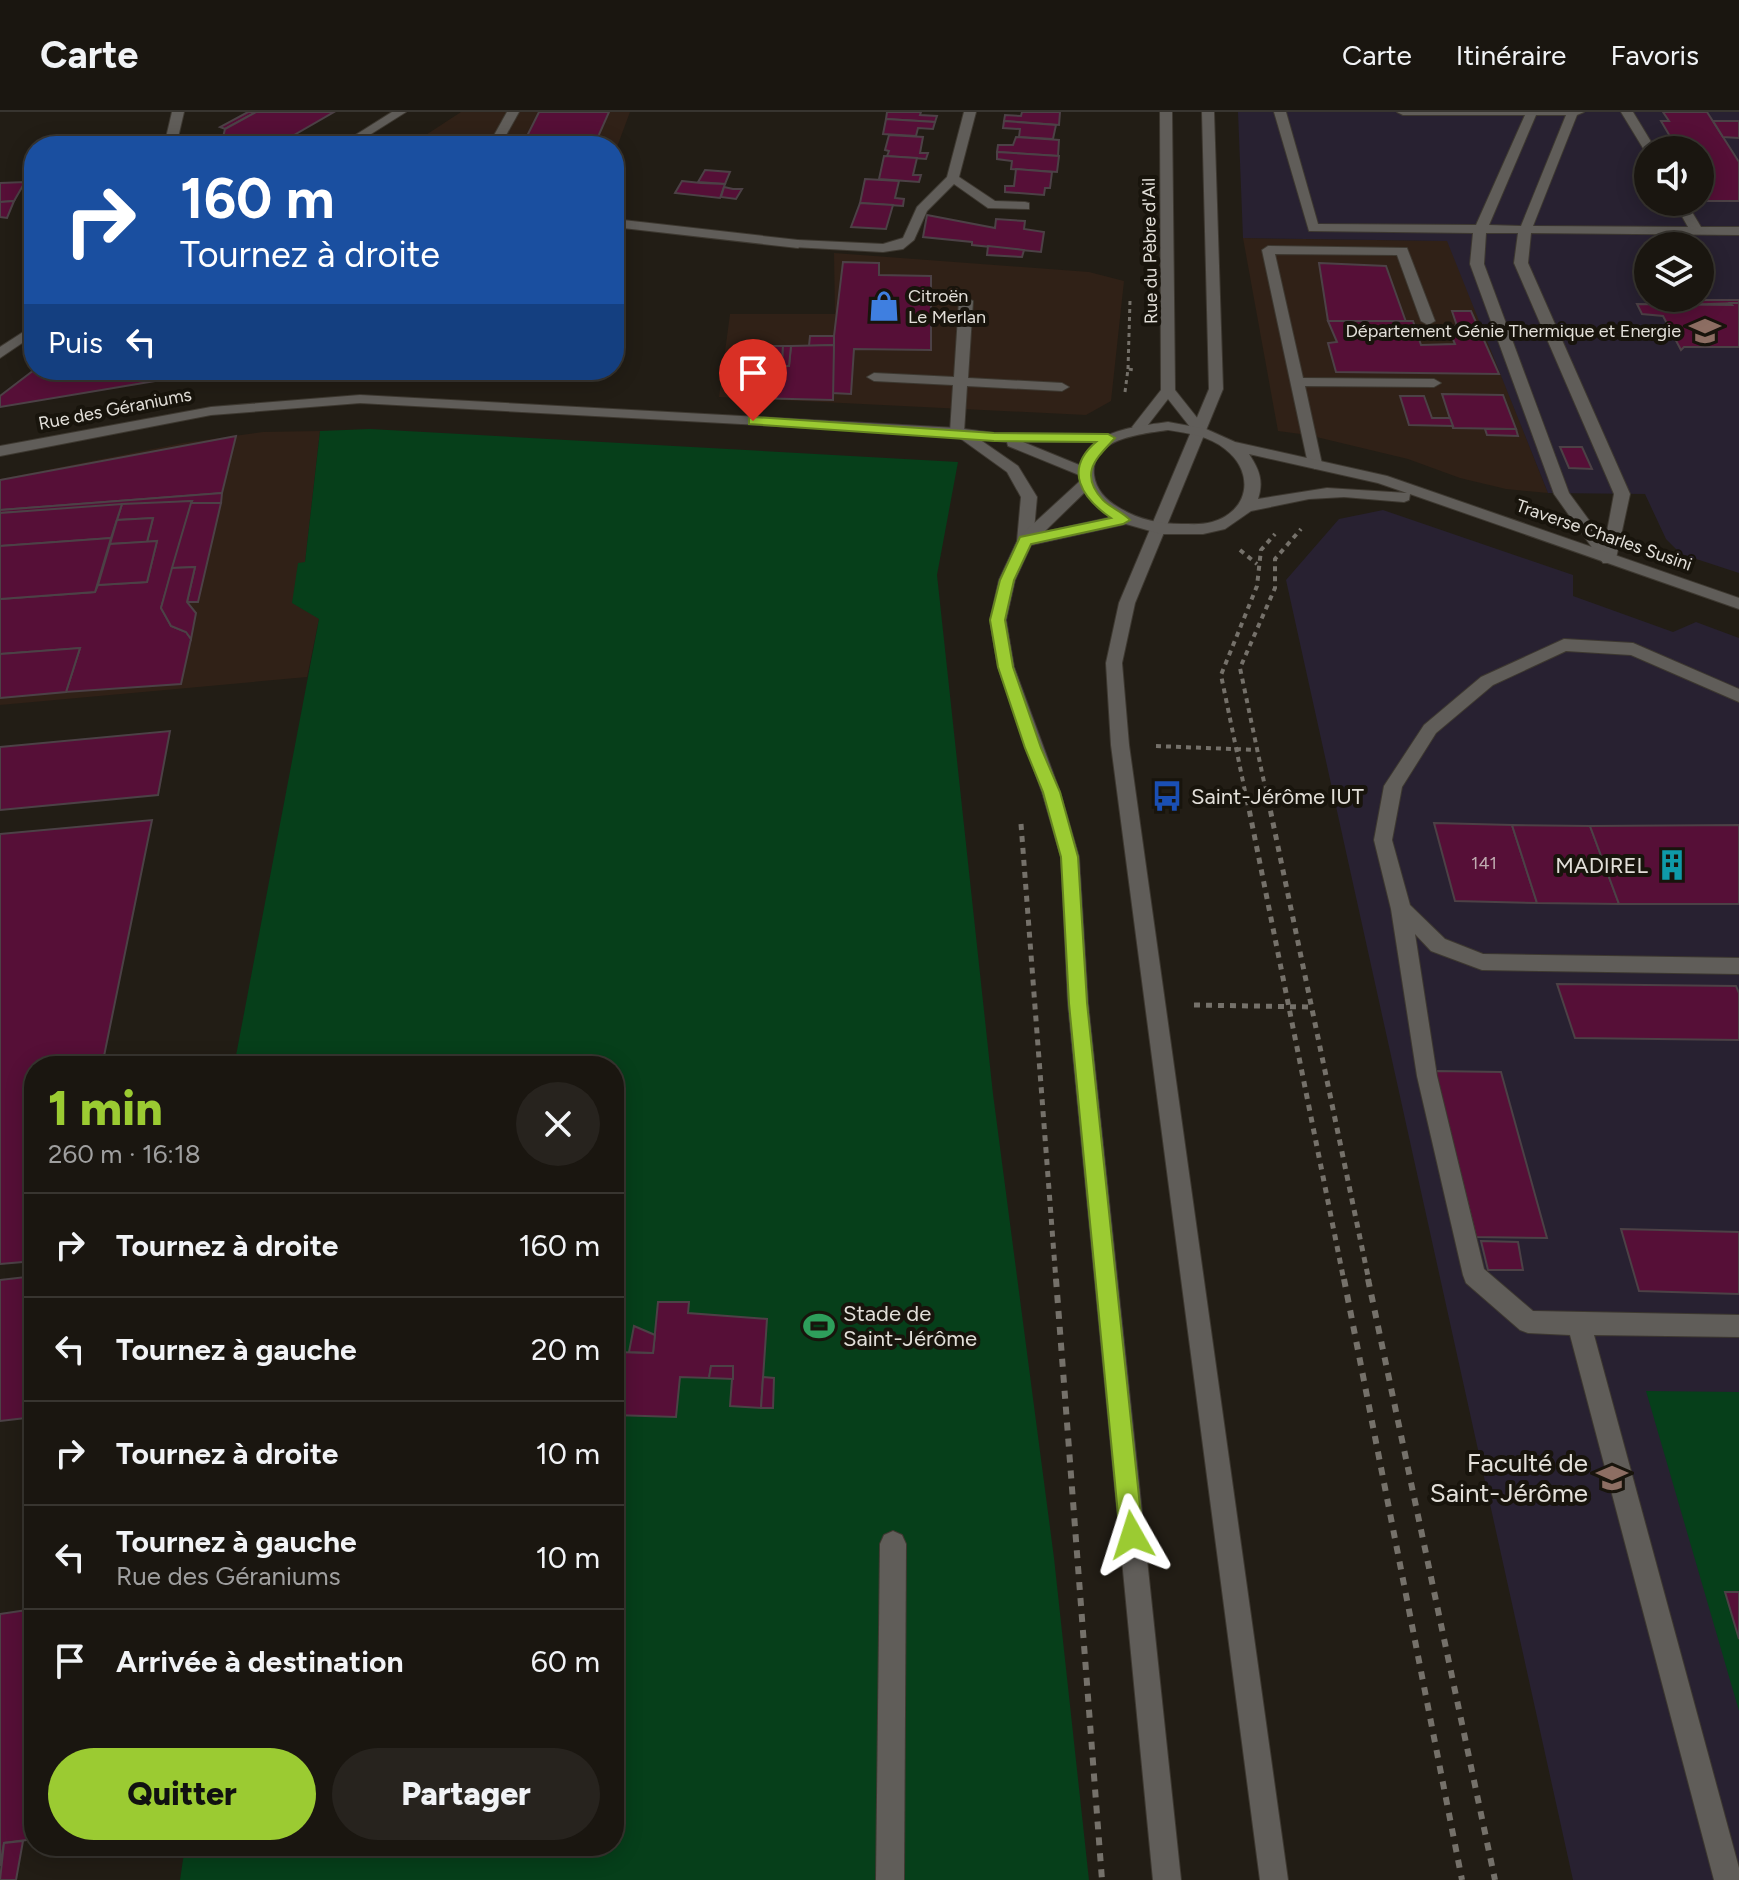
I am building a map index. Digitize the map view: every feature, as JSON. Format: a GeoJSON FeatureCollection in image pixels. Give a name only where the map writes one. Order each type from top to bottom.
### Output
{"type":"FeatureCollection","features":[{"type":"Feature","properties":{"kind":"street"},"geometry":{"type":"LineString","coordinates":[[172,136],[178,112]]}},
{"type":"Feature","properties":{"kind":"street"},"geometry":{"type":"LineString","coordinates":[[360,136],[400,112]]}},
{"type":"Feature","properties":{"kind":"street"},"geometry":{"type":"LineString","coordinates":[[500,136],[513,112]]}},
{"type":"Feature","properties":{"kind":"street"},"geometry":{"type":"LineString","coordinates":[[624,224],[798,244],[898,246],[908,240],[921,210],[953,178],[970,112]]}},
{"type":"Feature","properties":{"kind":"street","name":"Rue du Pèbre d'Ail"},"geometry":{"type":"LineString","coordinates":[[1166,112],[1168,390]]}},
{"type":"Feature","properties":{"kind":"street"},"geometry":{"type":"LineString","coordinates":[[1208,112],[1216,389],[1127,603],[1114,663],[1120,745],[1274,1880]]}},
{"type":"Feature","properties":{"kind":"street"},"geometry":{"type":"LineString","coordinates":[[1280,112],[1313,228],[1739,231]]}},
{"type":"Feature","properties":{"kind":"street"},"geometry":{"type":"LineString","coordinates":[[1403,112],[1575,113],[1525,231],[1521,263],[1622,494],[1609,559]]}},
{"type":"Feature","properties":{"kind":"street"},"geometry":{"type":"LineString","coordinates":[[1627,112],[1642,136]]}},
{"type":"Feature","properties":{"kind":"street"},"geometry":{"type":"LineString","coordinates":[[1531,114],[1480,231],[1477,264],[1562,494],[1609,559]]}},
{"type":"Feature","properties":{"kind":"street"},"geometry":{"type":"LineString","coordinates":[[953,178],[992,205],[1025,206]]}},
{"type":"Feature","properties":{"kind":"street"},"geometry":{"type":"LineString","coordinates":[[1688,216],[1697,231]]}},
{"type":"Feature","properties":{"kind":"street"},"geometry":{"type":"LineString","coordinates":[[1315,464],[1268,250],[1402,251],[1428,321]]}},
{"type":"Feature","properties":{"kind":"street"},"geometry":{"type":"LineString","coordinates":[[966,301],[957,432],[1013,469],[1029,497],[1025,541]]}},
{"type":"Feature","properties":{"kind":"street"},"geometry":{"type":"LineString","coordinates":[[0,354],[24,336]]}},
{"type":"Feature","properties":{"kind":"street"},"geometry":{"type":"LineString","coordinates":[[874,377],[1062,387]]}},
{"type":"Feature","properties":{"kind":"street"},"geometry":{"type":"LineString","coordinates":[[1298,382],[1434,383]]}},
{"type":"Feature","properties":{"kind":"street"},"geometry":{"type":"LineString","coordinates":[[1139,427],[1168,390],[1199,429],[1232,446],[1253,470],[1254,488],[1250,506]]}},
{"type":"Feature","properties":{"kind":"street","name":"Rue des Géraniums"},"geometry":{"type":"LineString","coordinates":[[0,451],[211,411],[360,399],[957,432],[994,437],[1108,438]]}},
{"type":"Feature","properties":{"kind":"street"},"geometry":{"type":"LineString","coordinates":[[1167,1880],[1078,1003],[1070,857],[1051,792],[1006,667],[998,620],[1007,580],[1025,541],[1085,478],[1091,453],[1108,438],[1139,427],[1199,429]]}},
{"type":"Feature","properties":{"kind":"street","name":"Rue des Géraniums"},"geometry":{"type":"LineString","coordinates":[[994,437],[1036,450],[1085,478]]}},
{"type":"Feature","properties":{"kind":"street","name":"Traverse Charles Susini"},"geometry":{"type":"LineString","coordinates":[[1232,446],[1365,475],[1456,503],[1739,604]]}},
{"type":"Feature","properties":{"kind":"street"},"geometry":{"type":"LineString","coordinates":[[1085,478],[1099,503],[1123,520]]}},
{"type":"Feature","properties":{"kind":"street","name":"Traverse Charles Susini"},"geometry":{"type":"LineString","coordinates":[[1123,520],[1155,530],[1213,528],[1235,519],[1250,506],[1302,493],[1361,491],[1456,503]]}},
{"type":"Feature","properties":{"kind":"street"},"geometry":{"type":"LineString","coordinates":[[1025,541],[1123,520]]}},
{"type":"Feature","properties":{"kind":"street"},"geometry":{"type":"LineString","coordinates":[[1739,696],[1633,649],[1564,645],[1487,681],[1430,729],[1393,786],[1383,840],[1401,909],[1427,1076],[1474,1275],[1528,1322],[1739,1326]]}},
{"type":"Feature","properties":{"kind":"street"},"geometry":{"type":"LineString","coordinates":[[1401,909],[1438,945],[1482,962],[1739,966]]}},
{"type":"Feature","properties":{"kind":"street"},"geometry":{"type":"LineString","coordinates":[[1579,1324],[1728,1880]]}},
{"type":"Feature","properties":{"kind":"street"},"geometry":{"type":"LineString","coordinates":[[890,1880],[893,1544]]}},
{"type":"Feature","properties":{"kind":"path"},"geometry":{"type":"LineString","coordinates":[[1310,518],[1275,559],[1275,588],[1240,668],[1495,1880]]}},
{"type":"Feature","properties":{"kind":"path"},"geometry":{"type":"LineString","coordinates":[[1258,564],[1257,586],[1221,675],[1290,1006],[1462,1880]]}},
{"type":"Feature","properties":{"kind":"shaded area"},"geometry":{"type":"Polygon","coordinates":[[[461,112],[630,112],[621,136],[424,136],[461,112]]]}},
{"type":"Feature","properties":{"kind":"shaded area"},"geometry":{"type":"Polygon","coordinates":[[[1238,112],[1739,112],[1739,573],[1681,554],[1666,539],[1645,494],[1548,493],[1447,241],[1243,238],[1238,112]]]}},
{"type":"Feature","properties":{"kind":"shaded area"},"geometry":{"type":"Polygon","coordinates":[[[1243,238],[1448,241],[1548,493],[1506,489],[1460,478],[1408,459],[1308,435],[1278,431],[1243,238]]]}},
{"type":"Feature","properties":{"kind":"shaded area"},"geometry":{"type":"Polygon","coordinates":[[[834,253],[1089,272],[1124,281],[1111,401],[1086,415],[719,397],[730,314],[835,314],[834,253]]]}},
{"type":"Feature","properties":{"kind":"shaded area"},"geometry":{"type":"Polygon","coordinates":[[[320,431],[305,563],[319,619],[307,677],[0,705],[0,479],[183,443],[263,432],[320,431]]]}},
{"type":"Feature","properties":{"kind":"shaded area","name":"Faculté de Saint-Jérôme"},"geometry":{"type":"Polygon","coordinates":[[[1383,510],[1573,575],[1573,596],[1673,632],[1696,622],[1739,638],[1739,1880],[1573,1880],[1286,580],[1339,519],[1383,510]]]}},
{"type":"Feature","properties":{"kind":"green space","name":"Stade de Saint-Jérôme"},"geometry":{"type":"Polygon","coordinates":[[[370,429],[958,462],[937,575],[993,1094],[1054,1558],[1089,1880],[180,1880],[184,1856],[624,1856],[624,1056],[236,1056],[319,619],[292,603],[298,563],[305,562],[320,431],[370,429]]]}},
{"type":"Feature","properties":{"kind":"green space"},"geometry":{"type":"Polygon","coordinates":[[[1646,1391],[1739,1392],[1739,1711],[1646,1391]]]}},
{"type":"Feature","properties":{"kind":"building"},"geometry":{"type":"Polygon","coordinates":[[[248,112],[256,112],[225,129],[220,127],[248,112]]]}},
{"type":"Feature","properties":{"kind":"building"},"geometry":{"type":"Polygon","coordinates":[[[256,112],[334,112],[292,136],[223,136],[225,129],[256,112]]]}},
{"type":"Feature","properties":{"kind":"building"},"geometry":{"type":"Polygon","coordinates":[[[539,112],[609,112],[598,136],[527,136],[539,112]]]}},
{"type":"Feature","properties":{"kind":"building"},"geometry":{"type":"Polygon","coordinates":[[[887,112],[921,112],[920,115],[937,116],[935,122],[886,119],[887,112]]]}},
{"type":"Feature","properties":{"kind":"building"},"geometry":{"type":"Polygon","coordinates":[[[1022,112],[1060,112],[1059,125],[1004,121],[1005,115],[1021,116],[1022,112]]]}},
{"type":"Feature","properties":{"kind":"building"},"geometry":{"type":"Polygon","coordinates":[[[1663,112],[1707,112],[1739,162],[1739,201],[1714,201],[1714,136],[1670,136],[1661,121],[1669,121],[1663,112]]]}},
{"type":"Feature","properties":{"kind":"building"},"geometry":{"type":"Polygon","coordinates":[[[886,119],[935,122],[933,129],[918,128],[916,136],[883,134],[886,119]]]}},
{"type":"Feature","properties":{"kind":"building"},"geometry":{"type":"Polygon","coordinates":[[[1004,121],[1056,125],[1053,139],[1019,137],[1020,129],[1003,128],[1004,121]]]}},
{"type":"Feature","properties":{"kind":"building"},"geometry":{"type":"Polygon","coordinates":[[[1713,121],[1739,121],[1739,138],[1723,137],[1713,121]]]}},
{"type":"Feature","properties":{"kind":"building"},"geometry":{"type":"Polygon","coordinates":[[[889,135],[923,137],[920,153],[928,153],[926,159],[887,156],[889,151],[885,150],[889,135]]]}},
{"type":"Feature","properties":{"kind":"building"},"geometry":{"type":"Polygon","coordinates":[[[1016,137],[1059,140],[1058,156],[997,152],[998,145],[1013,145],[1016,137]]]}},
{"type":"Feature","properties":{"kind":"building"},"geometry":{"type":"Polygon","coordinates":[[[997,152],[1059,156],[1057,172],[1011,169],[1012,161],[997,159],[997,152]]]}},
{"type":"Feature","properties":{"kind":"building"},"geometry":{"type":"Polygon","coordinates":[[[884,156],[917,158],[913,175],[921,175],[919,182],[879,179],[884,156]]]}},
{"type":"Feature","properties":{"kind":"building"},"geometry":{"type":"Polygon","coordinates":[[[1016,169],[1052,172],[1050,188],[1045,188],[1044,195],[1005,192],[1005,186],[1014,186],[1016,169]]]}},
{"type":"Feature","properties":{"kind":"building"},"geometry":{"type":"Polygon","coordinates":[[[705,170],[730,172],[725,184],[698,182],[705,170]]]}},
{"type":"Feature","properties":{"kind":"building"},"geometry":{"type":"Polygon","coordinates":[[[865,179],[899,181],[895,198],[904,199],[903,206],[860,203],[865,179]]]}},
{"type":"Feature","properties":{"kind":"building"},"geometry":{"type":"Polygon","coordinates":[[[682,181],[725,184],[720,198],[675,193],[682,181]]]}},
{"type":"Feature","properties":{"kind":"building"},"geometry":{"type":"Polygon","coordinates":[[[24,182],[14,201],[0,202],[0,183],[24,182]]]}},
{"type":"Feature","properties":{"kind":"building"},"geometry":{"type":"Polygon","coordinates":[[[724,187],[742,189],[736,199],[721,197],[724,187]]]}},
{"type":"Feature","properties":{"kind":"building"},"geometry":{"type":"Polygon","coordinates":[[[14,201],[7,218],[0,217],[0,202],[14,201]]]}},
{"type":"Feature","properties":{"kind":"building"},"geometry":{"type":"Polygon","coordinates":[[[860,203],[893,205],[886,229],[851,227],[860,203]]]}},
{"type":"Feature","properties":{"kind":"building"},"geometry":{"type":"Polygon","coordinates":[[[927,215],[995,228],[996,219],[1025,221],[1024,229],[1044,232],[1041,252],[923,237],[927,215]]]}},
{"type":"Feature","properties":{"kind":"building"},"geometry":{"type":"Polygon","coordinates":[[[988,246],[1024,250],[1022,257],[987,255],[988,246]]]}},
{"type":"Feature","properties":{"kind":"building","name":"Citroën Le Merlan"},"geometry":{"type":"Polygon","coordinates":[[[843,262],[879,263],[879,275],[931,276],[931,350],[854,349],[851,394],[832,393],[834,336],[843,262]]]}},
{"type":"Feature","properties":{"kind":"building"},"geometry":{"type":"Polygon","coordinates":[[[1319,263],[1386,266],[1406,322],[1328,321],[1319,263]]]}},
{"type":"Feature","properties":{"kind":"building"},"geometry":{"type":"Polygon","coordinates":[[[1714,300],[1739,300],[1739,303],[1714,304],[1714,300]]]}},
{"type":"Feature","properties":{"kind":"building","name":"Département Génie Thermique et Energie"},"geometry":{"type":"Polygon","coordinates":[[[1730,303],[1739,303],[1739,347],[1684,347],[1681,350],[1663,316],[1641,312],[1714,312],[1714,305],[1732,305],[1730,303]]]}},
{"type":"Feature","properties":{"kind":"building"},"geometry":{"type":"Polygon","coordinates":[[[1452,311],[1471,311],[1499,374],[1336,372],[1328,343],[1337,342],[1328,321],[1413,321],[1421,345],[1455,344],[1447,326],[1457,326],[1452,311]]]}},
{"type":"Feature","properties":{"kind":"building"},"geometry":{"type":"Polygon","coordinates":[[[810,336],[834,336],[834,345],[809,346],[810,336]]]}},
{"type":"Feature","properties":{"kind":"building"},"geometry":{"type":"Polygon","coordinates":[[[834,345],[833,400],[750,398],[752,367],[789,366],[791,346],[834,345]]]}},
{"type":"Feature","properties":{"kind":"building"},"geometry":{"type":"Polygon","coordinates":[[[754,346],[783,346],[782,366],[752,367],[754,346]]]}},
{"type":"Feature","properties":{"kind":"building"},"geometry":{"type":"Polygon","coordinates":[[[783,346],[791,346],[789,366],[782,366],[783,346]]]}},
{"type":"Feature","properties":{"kind":"building"},"geometry":{"type":"Polygon","coordinates":[[[738,357],[753,357],[752,375],[737,375],[738,357]]]}},
{"type":"Feature","properties":{"kind":"building"},"geometry":{"type":"Polygon","coordinates":[[[24,378],[161,380],[0,407],[0,396],[24,378]]]}},
{"type":"Feature","properties":{"kind":"building"},"geometry":{"type":"Polygon","coordinates":[[[1442,394],[1503,395],[1516,429],[1453,428],[1442,394]]]}},
{"type":"Feature","properties":{"kind":"building"},"geometry":{"type":"Polygon","coordinates":[[[1400,396],[1424,396],[1432,418],[1450,418],[1453,426],[1409,425],[1400,396]]]}},
{"type":"Feature","properties":{"kind":"building"},"geometry":{"type":"Polygon","coordinates":[[[1485,429],[1516,429],[1518,436],[1487,435],[1485,429]]]}},
{"type":"Feature","properties":{"kind":"building"},"geometry":{"type":"Polygon","coordinates":[[[236,436],[222,493],[0,510],[0,480],[236,436]]]}},
{"type":"Feature","properties":{"kind":"building"},"geometry":{"type":"Polygon","coordinates":[[[1560,447],[1582,447],[1592,469],[1569,468],[1560,447]]]}},
{"type":"Feature","properties":{"kind":"building"},"geometry":{"type":"Polygon","coordinates":[[[222,493],[221,503],[192,501],[0,513],[0,510],[222,493]]]}},
{"type":"Feature","properties":{"kind":"building"},"geometry":{"type":"Polygon","coordinates":[[[192,501],[161,608],[171,626],[186,632],[191,639],[181,684],[66,692],[80,648],[0,654],[0,599],[95,592],[98,585],[147,582],[157,541],[147,542],[153,518],[117,520],[122,504],[192,501]]]}},
{"type":"Feature","properties":{"kind":"building"},"geometry":{"type":"Polygon","coordinates":[[[191,503],[221,503],[198,602],[187,602],[195,567],[172,568],[191,503]]]}},
{"type":"Feature","properties":{"kind":"building"},"geometry":{"type":"Polygon","coordinates":[[[122,504],[111,538],[0,546],[0,513],[122,504]]]}},
{"type":"Feature","properties":{"kind":"building"},"geometry":{"type":"Polygon","coordinates":[[[153,518],[147,542],[110,544],[117,520],[153,518]]]}},
{"type":"Feature","properties":{"kind":"building"},"geometry":{"type":"Polygon","coordinates":[[[111,538],[95,592],[0,599],[0,546],[111,538]]]}},
{"type":"Feature","properties":{"kind":"building"},"geometry":{"type":"Polygon","coordinates":[[[157,541],[147,582],[98,585],[110,544],[157,541]]]}},
{"type":"Feature","properties":{"kind":"building"},"geometry":{"type":"Polygon","coordinates":[[[195,567],[187,602],[196,613],[191,639],[186,632],[171,626],[161,608],[172,568],[195,567]]]}},
{"type":"Feature","properties":{"kind":"building"},"geometry":{"type":"Polygon","coordinates":[[[80,648],[66,692],[0,698],[0,654],[80,648]]]}},
{"type":"Feature","properties":{"kind":"building"},"geometry":{"type":"Polygon","coordinates":[[[170,731],[158,795],[0,810],[0,747],[170,731]]]}},
{"type":"Feature","properties":{"kind":"building"},"geometry":{"type":"Polygon","coordinates":[[[152,820],[104,1056],[24,1056],[24,1262],[0,1264],[0,834],[152,820]]]}},
{"type":"Feature","properties":{"kind":"building","name":"MADIREL"},"geometry":{"type":"Polygon","coordinates":[[[1434,823],[1512,825],[1537,903],[1455,901],[1434,823]]]}},
{"type":"Feature","properties":{"kind":"building","name":"MADIREL"},"geometry":{"type":"Polygon","coordinates":[[[1512,825],[1590,826],[1619,904],[1537,903],[1512,825]]]}},
{"type":"Feature","properties":{"kind":"building","name":"MADIREL"},"geometry":{"type":"Polygon","coordinates":[[[1739,825],[1739,904],[1619,904],[1590,826],[1739,825]]]}},
{"type":"Feature","properties":{"kind":"building"},"geometry":{"type":"Polygon","coordinates":[[[1557,984],[1736,986],[1739,993],[1739,1040],[1575,1038],[1557,984]]]}},
{"type":"Feature","properties":{"kind":"building"},"geometry":{"type":"Polygon","coordinates":[[[1435,1071],[1501,1072],[1547,1238],[1476,1237],[1435,1071]]]}},
{"type":"Feature","properties":{"kind":"building"},"geometry":{"type":"Polygon","coordinates":[[[1621,1229],[1739,1232],[1739,1294],[1639,1291],[1621,1229]]]}},
{"type":"Feature","properties":{"kind":"building"},"geometry":{"type":"Polygon","coordinates":[[[1481,1241],[1518,1242],[1523,1270],[1488,1270],[1481,1241]]]}},
{"type":"Feature","properties":{"kind":"building"},"geometry":{"type":"Polygon","coordinates":[[[24,1277],[24,1418],[0,1421],[0,1280],[24,1277]]]}},
{"type":"Feature","properties":{"kind":"building"},"geometry":{"type":"Polygon","coordinates":[[[658,1302],[689,1302],[688,1313],[767,1319],[761,1408],[730,1406],[733,1366],[711,1366],[709,1378],[680,1377],[676,1417],[624,1415],[624,1352],[653,1353],[658,1302]]]}},
{"type":"Feature","properties":{"kind":"building"},"geometry":{"type":"Polygon","coordinates":[[[634,1326],[655,1335],[653,1353],[629,1352],[634,1326]]]}},
{"type":"Feature","properties":{"kind":"building"},"geometry":{"type":"Polygon","coordinates":[[[711,1366],[733,1366],[733,1379],[709,1378],[711,1366]]]}},
{"type":"Feature","properties":{"kind":"building"},"geometry":{"type":"Polygon","coordinates":[[[763,1377],[774,1378],[773,1408],[761,1408],[763,1377]]]}},
{"type":"Feature","properties":{"kind":"building"},"geometry":{"type":"Polygon","coordinates":[[[1725,1592],[1739,1592],[1739,1639],[1725,1592]]]}},
{"type":"Feature","properties":{"kind":"building"},"geometry":{"type":"Polygon","coordinates":[[[24,1610],[24,1840],[4,1843],[0,1866],[0,1614],[24,1610]]]}},
{"type":"Feature","properties":{"kind":"building"},"geometry":{"type":"Polygon","coordinates":[[[23,1841],[16,1880],[0,1880],[4,1843],[23,1841]]]}},
{"type":"Feature","properties":{"kind":"place","name":"Citroën Le Merlan"},"geometry":{"type":"Point","coordinates":[884,306]}},
{"type":"Feature","properties":{"kind":"place","name":"Département Génie Thermique et Energie"},"geometry":{"type":"Point","coordinates":[1705,331]}},
{"type":"Feature","properties":{"kind":"place","name":"Saint-Jérôme IUT"},"geometry":{"type":"Point","coordinates":[1167,796]}},
{"type":"Feature","properties":{"kind":"place","name":"MADIREL"},"geometry":{"type":"Point","coordinates":[1672,865]}},
{"type":"Feature","properties":{"kind":"place","name":"Stade de Saint-Jérôme"},"geometry":{"type":"Point","coordinates":[819,1326]}},
{"type":"Feature","properties":{"kind":"place","name":"Faculté de Saint-Jérôme"},"geometry":{"type":"Point","coordinates":[1612,1478]}},
{"type":"Feature","properties":{"kind":"route"},"geometry":{"type":"LineString","coordinates":[[753,421],[957,432],[994,437],[1108,438],[1091,453],[1084,472],[1086,483],[1099,503],[1123,520],[1025,541],[1007,580],[998,620],[1006,667],[1051,792],[1070,857],[1078,1003],[1132,1535]]}}]}
